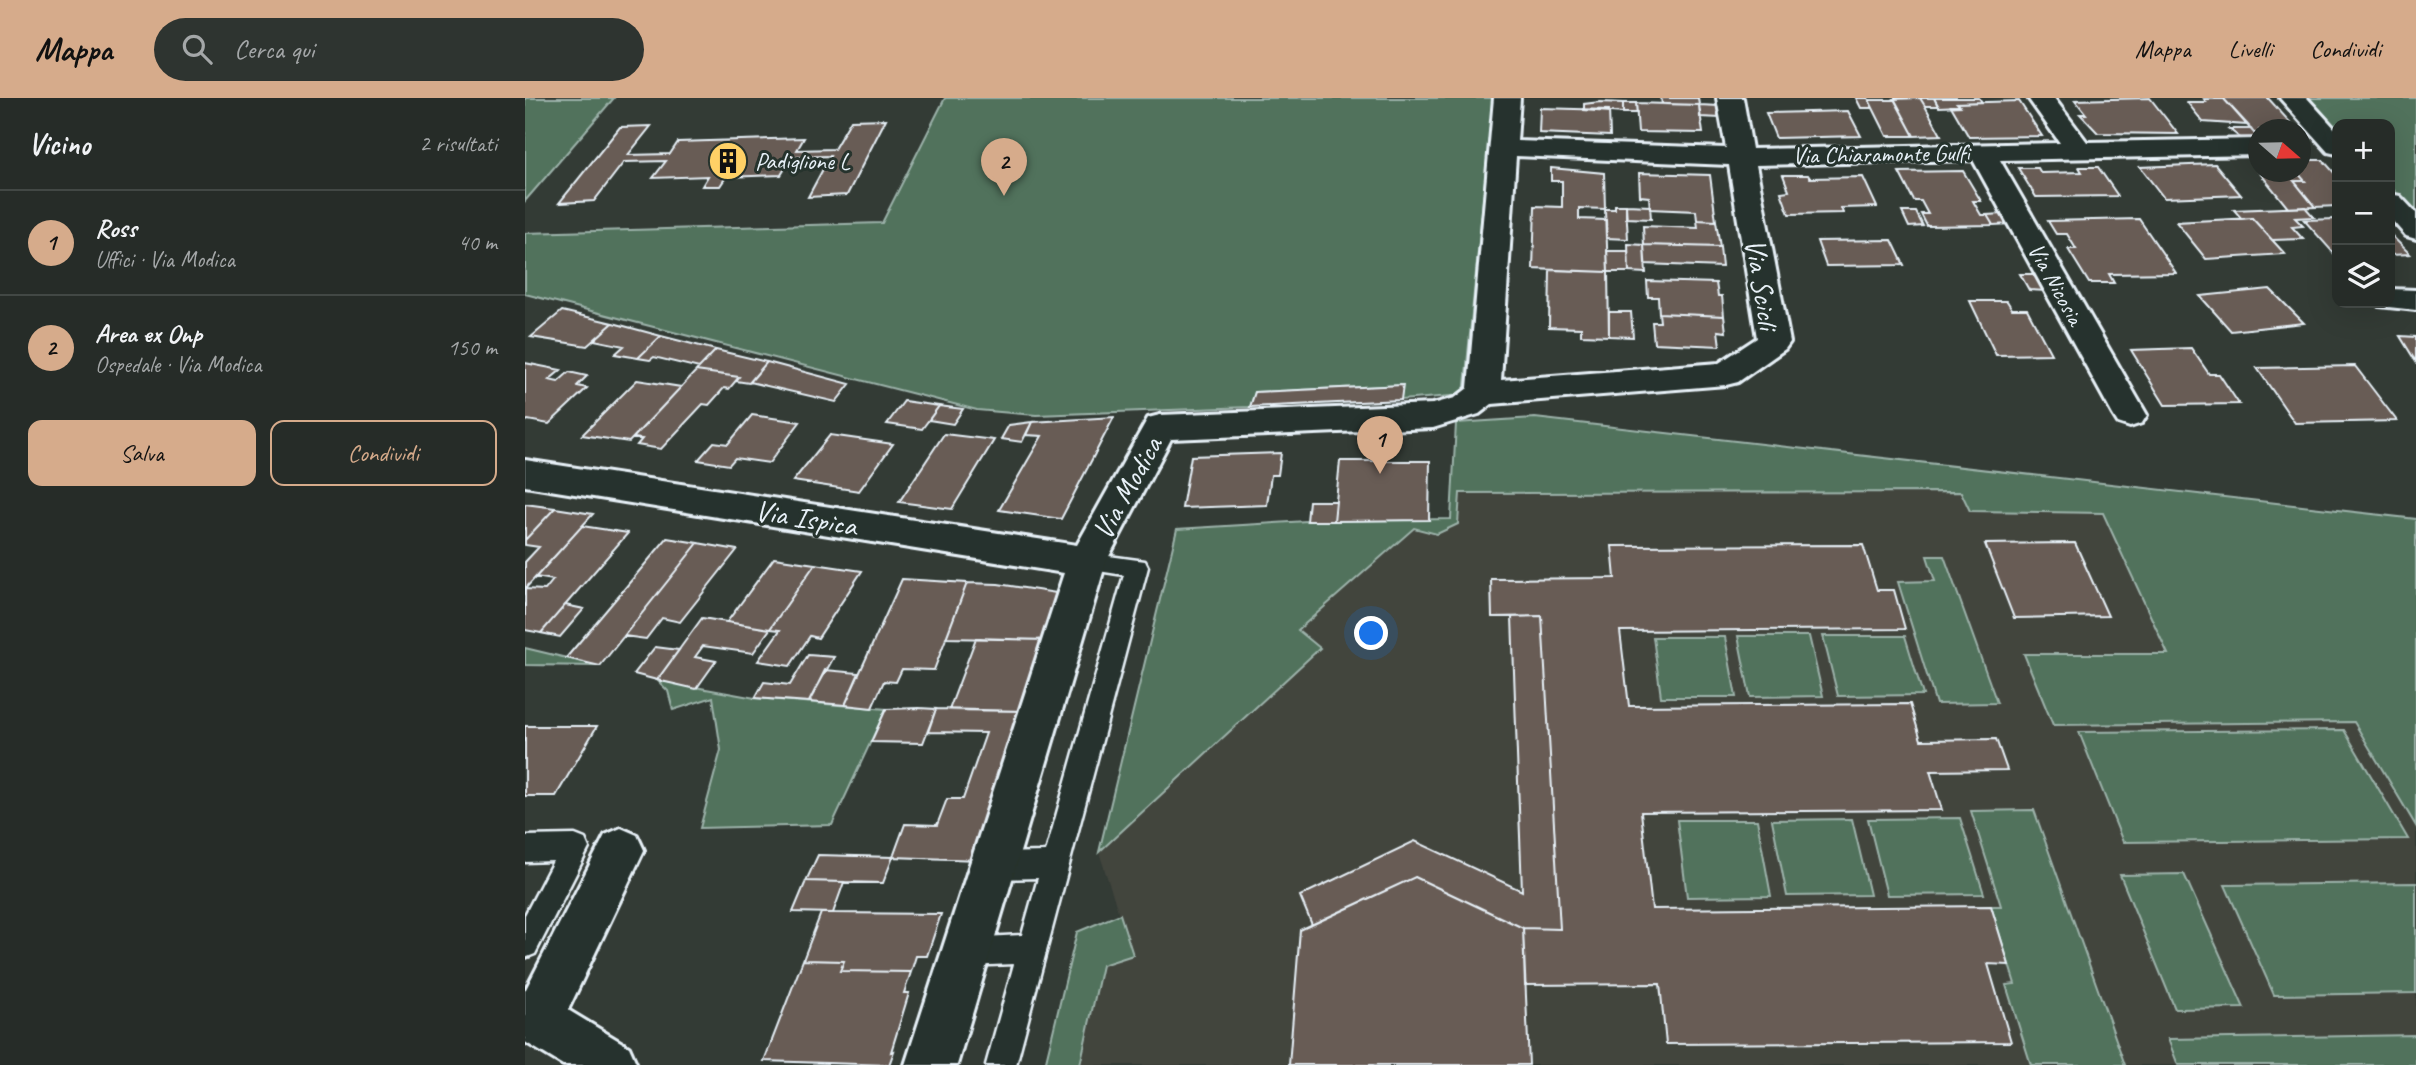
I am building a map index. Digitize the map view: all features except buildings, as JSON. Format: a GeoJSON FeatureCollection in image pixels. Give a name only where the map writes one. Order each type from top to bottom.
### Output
{"type":"FeatureCollection","features":[{"type":"Feature","properties":{"kind":"street"},"geometry":{"type":"LineString","coordinates":[[1484,393],[1507,98]]}},
{"type":"Feature","properties":{"kind":"street","name":"Via Scicli"},"geometry":{"type":"LineString","coordinates":[[1484,393],[1726,374],[1774,342],[1730,98]]}},
{"type":"Feature","properties":{"kind":"street"},"geometry":{"type":"LineString","coordinates":[[2041,98],[2079,150]]}},
{"type":"Feature","properties":{"kind":"street"},"geometry":{"type":"LineString","coordinates":[[2293,98],[2332,141]]}},
{"type":"Feature","properties":{"kind":"street"},"geometry":{"type":"LineString","coordinates":[[2311,146],[2332,146]]}},
{"type":"Feature","properties":{"kind":"street","name":"Via Chiaramonte Gulfi"},"geometry":{"type":"LineString","coordinates":[[1503,148],[1739,157],[2248,147]]}},
{"type":"Feature","properties":{"kind":"street","name":"Via Nicosia"},"geometry":{"type":"LineString","coordinates":[[1982,152],[2130,415]]}},
{"type":"Feature","properties":{"kind":"street"},"geometry":{"type":"LineString","coordinates":[[2395,207],[2416,230]]}},
{"type":"Feature","properties":{"kind":"street"},"geometry":{"type":"LineString","coordinates":[[2395,299],[2416,300]]}},
{"type":"Feature","properties":{"kind":"street","name":"Via Modica"},"geometry":{"type":"LineString","coordinates":[[931,1065],[1087,562],[1160,427],[1433,416],[1467,406],[1484,393]]}},
{"type":"Feature","properties":{"kind":"street","name":"Via Ispica"},"geometry":{"type":"LineString","coordinates":[[525,473],[1087,562]]}},
{"type":"Feature","properties":{"kind":"street"},"geometry":{"type":"LineString","coordinates":[[611,1065],[531,1020],[621,850]]}},
{"type":"Feature","properties":{"kind":"lane"},"geometry":{"type":"LineString","coordinates":[[1001,1065],[1137,567],[1087,562]]}},
{"type":"Feature","properties":{"kind":"lane"},"geometry":{"type":"LineString","coordinates":[[525,849],[575,848],[525,944]]}},
{"type":"Feature","properties":{"kind":"lane"},"geometry":{"type":"LineString","coordinates":[[993,866],[1056,865]]}},
{"type":"Feature","properties":{"kind":"lane"},"geometry":{"type":"LineString","coordinates":[[967,952],[1033,949]]}},
{"type":"Feature","properties":{"kind":"shaded area"},"geometry":{"type":"Polygon","coordinates":[[[1535,418],[2416,519],[2416,1065],[1045,1065],[1077,932],[1119,914],[1099,852],[1177,529],[1307,521],[1451,519],[1456,423],[1535,418]]]}},
{"type":"Feature","properties":{"kind":"green space"},"geometry":{"type":"Polygon","coordinates":[[[525,98],[614,98],[525,201],[525,98]]]}},
{"type":"Feature","properties":{"kind":"green space"},"geometry":{"type":"Polygon","coordinates":[[[945,98],[1493,98],[1464,395],[1401,400],[1402,385],[1255,392],[1250,407],[1036,415],[977,410],[525,294],[525,233],[882,223],[945,98]]]}},
{"type":"Feature","properties":{"kind":"green space"},"geometry":{"type":"Polygon","coordinates":[[[2308,98],[2416,98],[2416,215],[2395,192],[2395,119],[2332,119],[2332,124],[2308,98]]]}},
{"type":"Feature","properties":{"kind":"green space"},"geometry":{"type":"Polygon","coordinates":[[[1535,418],[2416,519],[2416,826],[2354,722],[2053,725],[2024,654],[2168,654],[2103,513],[1970,511],[1961,492],[1460,493],[1458,524],[1437,534],[1414,528],[1298,630],[1320,648],[1099,852],[1177,529],[1307,521],[1451,519],[1456,423],[1535,418]]]}},
{"type":"Feature","properties":{"kind":"green space"},"geometry":{"type":"Polygon","coordinates":[[[1927,556],[1944,556],[1997,703],[1936,704],[1898,582],[1935,581],[1927,556]]]}},
{"type":"Feature","properties":{"kind":"green space"},"geometry":{"type":"Polygon","coordinates":[[[1738,636],[1809,636],[1823,696],[1750,697],[1738,636]]]}},
{"type":"Feature","properties":{"kind":"green space"},"geometry":{"type":"Polygon","coordinates":[[[1823,636],[1905,636],[1923,695],[1838,696],[1823,636]]]}},
{"type":"Feature","properties":{"kind":"green space"},"geometry":{"type":"Polygon","coordinates":[[[1653,637],[1725,637],[1736,697],[1661,697],[1653,637]]]}},
{"type":"Feature","properties":{"kind":"green space"},"geometry":{"type":"Polygon","coordinates":[[[525,648],[600,666],[525,665],[525,648]]]}},
{"type":"Feature","properties":{"kind":"green space"},"geometry":{"type":"Polygon","coordinates":[[[657,680],[755,698],[886,709],[832,825],[700,828],[721,750],[713,697],[673,710],[668,691],[657,680]]]}},
{"type":"Feature","properties":{"kind":"green space"},"geometry":{"type":"Polygon","coordinates":[[[2344,730],[2408,839],[2123,842],[2079,732],[2344,730]]]}},
{"type":"Feature","properties":{"kind":"green space"},"geometry":{"type":"Polygon","coordinates":[[[2034,810],[2125,1065],[2031,1065],[2006,985],[2015,984],[1991,906],[2001,906],[1971,811],[2034,810]]]}},
{"type":"Feature","properties":{"kind":"green space"},"geometry":{"type":"Polygon","coordinates":[[[1960,818],[1984,894],[1887,895],[1868,819],[1960,818]]]}},
{"type":"Feature","properties":{"kind":"green space"},"geometry":{"type":"Polygon","coordinates":[[[1852,819],[1870,895],[1787,896],[1772,820],[1852,819]]]}},
{"type":"Feature","properties":{"kind":"green space"},"geometry":{"type":"Polygon","coordinates":[[[1677,820],[1757,820],[1771,896],[1687,897],[1677,820]]]}},
{"type":"Feature","properties":{"kind":"green space"},"geometry":{"type":"Polygon","coordinates":[[[2184,874],[2244,1008],[2175,1009],[2120,875],[2184,874]]]}},
{"type":"Feature","properties":{"kind":"green space"},"geometry":{"type":"Polygon","coordinates":[[[2416,883],[2416,993],[2274,995],[2225,885],[2416,883]]]}},
{"type":"Feature","properties":{"kind":"green space"},"geometry":{"type":"Polygon","coordinates":[[[1120,914],[1133,955],[1102,965],[1080,1065],[1045,1065],[1077,932],[1120,914]]]}},
{"type":"Feature","properties":{"kind":"green space"},"geometry":{"type":"Polygon","coordinates":[[[2416,1035],[2416,1065],[2178,1065],[2168,1039],[2416,1035]]]}},
{"type":"Feature","properties":{"kind":"place","name":"Padiglione L"},"geometry":{"type":"Point","coordinates":[728,161]}},
{"type":"Feature","properties":{"kind":"place","name":"Area ex Onp"},"geometry":{"type":"Point","coordinates":[1004,196]}},
{"type":"Feature","properties":{"kind":"place","name":"Ross"},"geometry":{"type":"Point","coordinates":[1380,474]}}]}
